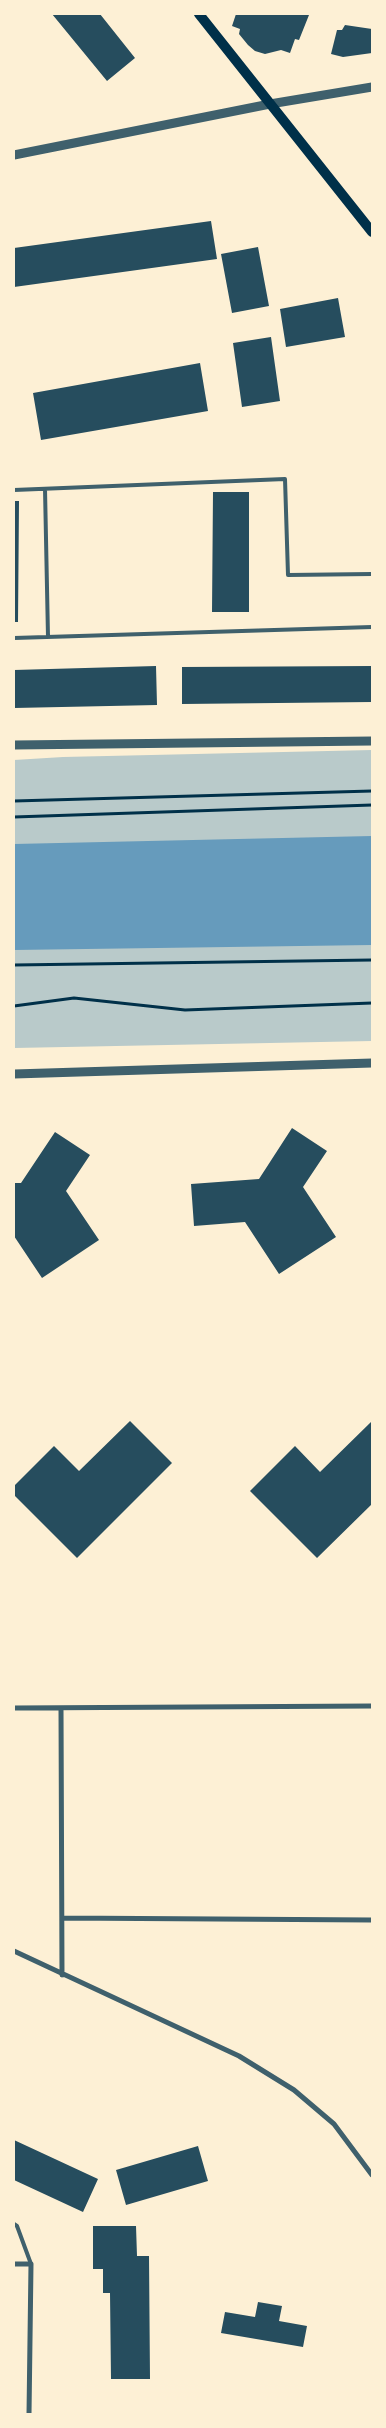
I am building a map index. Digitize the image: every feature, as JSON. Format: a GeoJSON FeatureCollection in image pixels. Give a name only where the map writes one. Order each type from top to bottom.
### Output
{"type":"FeatureCollection","features":[{"type":"Feature","properties":{"kind":"main road"},"geometry":{"type":"LineString","coordinates":[[199,14],[372,232]]}},
{"type":"Feature","properties":{"kind":"street"},"geometry":{"type":"LineString","coordinates":[[14,155],[270,104],[372,87]]}},
{"type":"Feature","properties":{"kind":"street"},"geometry":{"type":"LineString","coordinates":[[14,745],[372,741]]}},
{"type":"Feature","properties":{"kind":"street"},"geometry":{"type":"LineString","coordinates":[[14,1074],[372,1063]]}},
{"type":"Feature","properties":{"kind":"street"},"geometry":{"type":"LineString","coordinates":[[14,1708],[372,1706]]}},
{"type":"Feature","properties":{"kind":"street"},"geometry":{"type":"LineString","coordinates":[[61,1708],[62,1975]]}},
{"type":"Feature","properties":{"kind":"street"},"geometry":{"type":"LineString","coordinates":[[62,1918],[372,1920]]}},
{"type":"Feature","properties":{"kind":"street"},"geometry":{"type":"LineString","coordinates":[[14,1951],[239,2056],[294,2090],[334,2124],[372,2175]]}},
{"type":"Feature","properties":{"kind":"street"},"geometry":{"type":"LineString","coordinates":[[14,2264],[32,2264],[29,2414]]}},
{"type":"Feature","properties":{"kind":"lane"},"geometry":{"type":"LineString","coordinates":[[14,490],[285,478],[288,575],[372,574]]}},
{"type":"Feature","properties":{"kind":"lane"},"geometry":{"type":"LineString","coordinates":[[45,489],[48,637]]}},
{"type":"Feature","properties":{"kind":"lane"},"geometry":{"type":"LineString","coordinates":[[14,638],[372,627]]}},
{"type":"Feature","properties":{"kind":"lane"},"geometry":{"type":"LineString","coordinates":[[14,2224],[17,2226],[32,2264]]}},
{"type":"Feature","properties":{"kind":"path"},"geometry":{"type":"LineString","coordinates":[[14,801],[372,790]]}},
{"type":"Feature","properties":{"kind":"path"},"geometry":{"type":"LineString","coordinates":[[14,816],[372,805]]}},
{"type":"Feature","properties":{"kind":"path"},"geometry":{"type":"LineString","coordinates":[[14,966],[372,960]]}},
{"type":"Feature","properties":{"kind":"path"},"geometry":{"type":"LineString","coordinates":[[14,1006],[74,998],[184,1010],[372,1002]]}},
{"type":"Feature","properties":{"kind":"shaded area"},"geometry":{"type":"Polygon","coordinates":[[[372,750],[372,1041],[14,1048],[14,760],[63,757],[372,750]]]}},
{"type":"Feature","properties":{"kind":"water"},"geometry":{"type":"Polygon","coordinates":[[[372,836],[372,945],[14,950],[14,844],[372,836]]]}},
{"type":"Feature","properties":{"kind":"building"},"geometry":{"type":"Polygon","coordinates":[[[52,14],[100,14],[135,58],[107,81],[52,14]]]}},
{"type":"Feature","properties":{"kind":"building"},"geometry":{"type":"Polygon","coordinates":[[[236,14],[309,15],[299,40],[295,39],[290,53],[281,50],[265,54],[255,51],[239,34],[240,29],[232,26],[236,14]]]}},
{"type":"Feature","properties":{"kind":"building"},"geometry":{"type":"Polygon","coordinates":[[[345,25],[372,29],[372,53],[343,57],[331,54],[337,30],[342,30],[345,25]]]}},
{"type":"Feature","properties":{"kind":"building"},"geometry":{"type":"Polygon","coordinates":[[[211,221],[217,259],[14,287],[14,248],[211,221]]]}},
{"type":"Feature","properties":{"kind":"building"},"geometry":{"type":"Polygon","coordinates":[[[258,247],[269,306],[232,313],[221,254],[258,247]]]}},
{"type":"Feature","properties":{"kind":"building"},"geometry":{"type":"Polygon","coordinates":[[[338,298],[345,337],[286,347],[280,309],[338,298]]]}},
{"type":"Feature","properties":{"kind":"building"},"geometry":{"type":"Polygon","coordinates":[[[271,337],[280,401],[242,407],[233,343],[271,337]]]}},
{"type":"Feature","properties":{"kind":"building"},"geometry":{"type":"Polygon","coordinates":[[[200,363],[208,411],[41,440],[33,393],[200,363]]]}},
{"type":"Feature","properties":{"kind":"building"},"geometry":{"type":"Polygon","coordinates":[[[213,492],[249,492],[249,612],[212,612],[213,492]]]}},
{"type":"Feature","properties":{"kind":"building"},"geometry":{"type":"Polygon","coordinates":[[[14,501],[19,501],[18,622],[14,622],[14,501]]]}},
{"type":"Feature","properties":{"kind":"building"},"geometry":{"type":"Polygon","coordinates":[[[156,666],[157,705],[14,708],[14,670],[156,666]]]}},
{"type":"Feature","properties":{"kind":"building"},"geometry":{"type":"Polygon","coordinates":[[[372,666],[372,702],[182,704],[182,667],[372,666]]]}},
{"type":"Feature","properties":{"kind":"building"},"geometry":{"type":"Polygon","coordinates":[[[292,1128],[327,1151],[303,1187],[336,1237],[279,1274],[245,1222],[194,1226],[191,1184],[259,1179],[292,1128]]]}},
{"type":"Feature","properties":{"kind":"building"},"geometry":{"type":"Polygon","coordinates":[[[55,1132],[90,1155],[66,1191],[99,1240],[42,1278],[14,1236],[14,1183],[21,1183],[55,1132]]]}},
{"type":"Feature","properties":{"kind":"building"},"geometry":{"type":"Polygon","coordinates":[[[130,1421],[172,1463],[77,1558],[14,1495],[14,1486],[54,1446],[79,1471],[130,1421]]]}},
{"type":"Feature","properties":{"kind":"building"},"geometry":{"type":"Polygon","coordinates":[[[371,1422],[372,1504],[317,1558],[250,1491],[295,1446],[320,1472],[371,1422]]]}},
{"type":"Feature","properties":{"kind":"building"},"geometry":{"type":"Polygon","coordinates":[[[14,2140],[98,2179],[83,2212],[14,2180],[14,2140]]]}},
{"type":"Feature","properties":{"kind":"building"},"geometry":{"type":"Polygon","coordinates":[[[198,2146],[208,2181],[126,2205],[116,2170],[198,2146]]]}},
{"type":"Feature","properties":{"kind":"building"},"geometry":{"type":"Polygon","coordinates":[[[93,2226],[136,2226],[137,2256],[149,2256],[150,2379],[111,2379],[110,2293],[103,2293],[103,2269],[93,2269],[93,2226]]]}},
{"type":"Feature","properties":{"kind":"building"},"geometry":{"type":"Polygon","coordinates":[[[258,2302],[282,2306],[279,2321],[307,2326],[303,2347],[221,2333],[225,2312],[255,2317],[258,2302]]]}}]}
